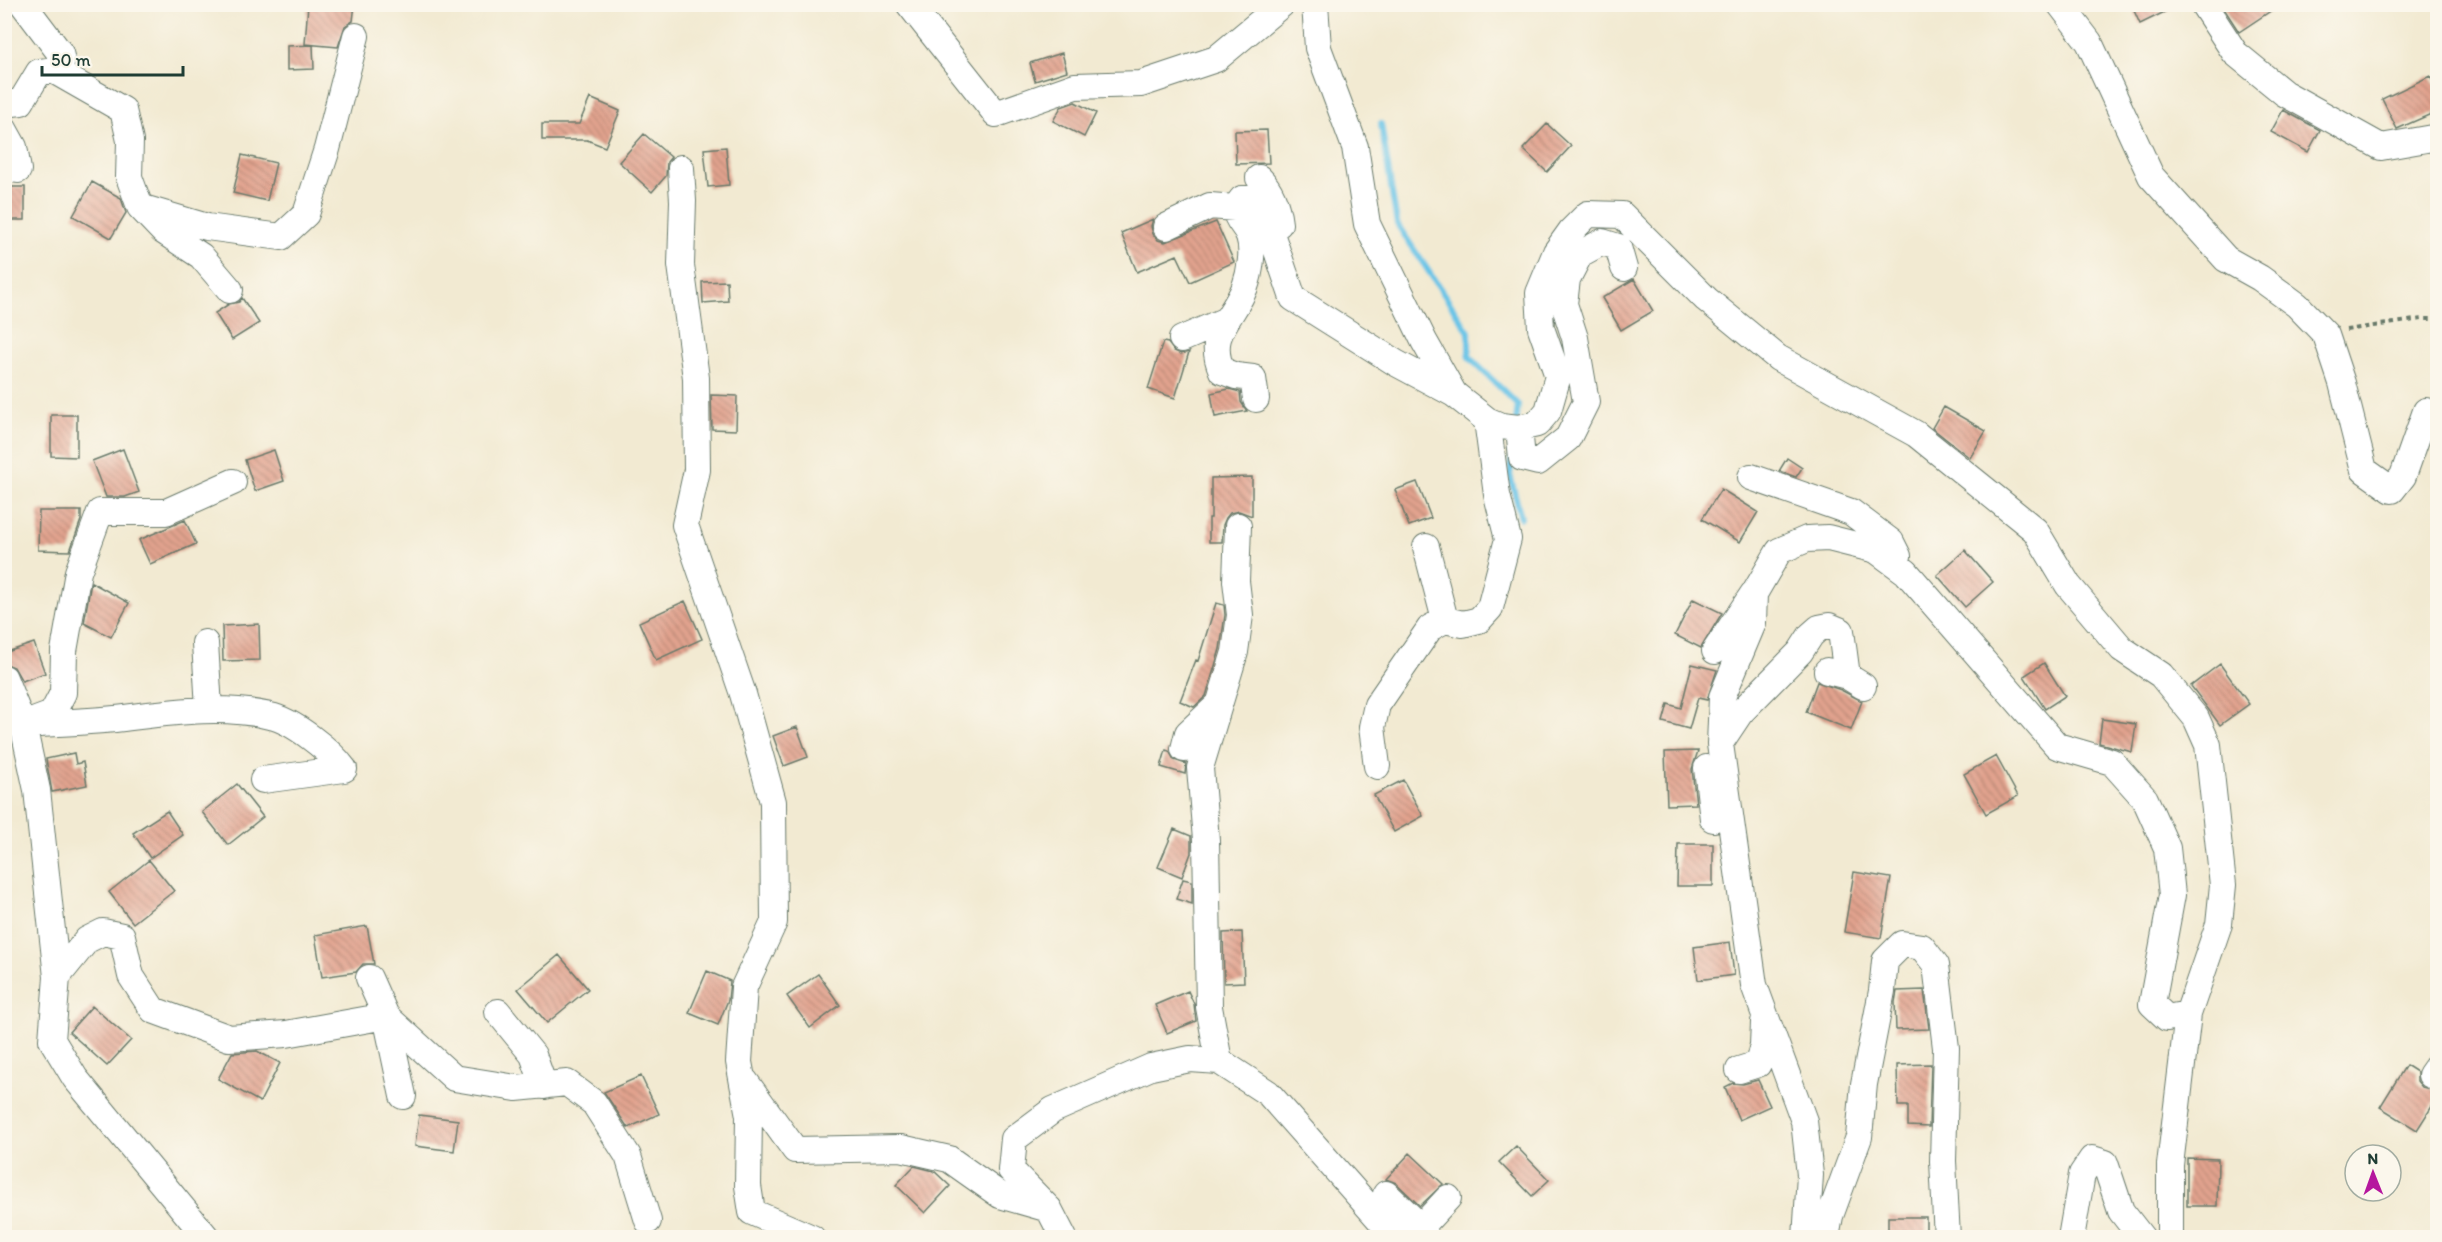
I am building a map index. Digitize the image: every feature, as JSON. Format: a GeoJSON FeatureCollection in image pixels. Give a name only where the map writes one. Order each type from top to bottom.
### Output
{"type":"FeatureCollection","features":[{"type":"Feature","properties":{"kind":"street"},"geometry":{"type":"LineString","coordinates":[[4,104],[21,102],[39,72],[53,70],[63,61],[60,53],[23,4]]}},
{"type":"Feature","properties":{"kind":"street"},"geometry":{"type":"LineString","coordinates":[[909,4],[996,114],[1075,86],[1141,84],[1216,59],[1282,4]]}},
{"type":"Feature","properties":{"kind":"street"},"geometry":{"type":"LineString","coordinates":[[1315,4],[1318,48],[1355,147],[1367,224],[1424,341],[1454,394]]}},
{"type":"Feature","properties":{"kind":"street"},"geometry":{"type":"LineString","coordinates":[[2060,4],[2089,42],[2151,176],[2226,259],[2260,278],[2296,305],[2326,335],[2342,383],[2364,470],[2392,490],[2403,476],[2426,411]]}},
{"type":"Feature","properties":{"kind":"street"},"geometry":{"type":"LineString","coordinates":[[2203,4],[2235,53],[2284,93],[2381,147],[2438,137]]}},
{"type":"Feature","properties":{"kind":"street"},"geometry":{"type":"LineString","coordinates":[[140,207],[207,227],[281,237],[306,214],[327,149],[356,36]]}},
{"type":"Feature","properties":{"kind":"street"},"geometry":{"type":"LineString","coordinates":[[53,70],[123,110],[130,141],[129,177],[140,207],[163,231],[201,256],[230,290]]}},
{"type":"Feature","properties":{"kind":"street"},"geometry":{"type":"LineString","coordinates":[[4,129],[14,147],[18,170]]}},
{"type":"Feature","properties":{"kind":"street"},"geometry":{"type":"LineString","coordinates":[[681,168],[683,201],[681,265],[696,378],[697,470],[685,525],[743,694],[773,802],[774,922],[744,987],[739,1062],[749,1116],[748,1186],[752,1212],[812,1238]]}},
{"type":"Feature","properties":{"kind":"street"},"geometry":{"type":"LineString","coordinates":[[1259,178],[1269,188],[1278,214],[1284,269]]}},
{"type":"Feature","properties":{"kind":"street"},"geometry":{"type":"LineString","coordinates":[[1235,208],[1242,200],[1252,199],[1263,210],[1293,298],[1396,363],[1454,394],[1487,420],[1501,426],[1519,428],[1537,424],[1548,411],[1558,376],[1541,328],[1539,293],[1556,252],[1571,231],[1588,214],[1622,215],[1706,299],[1778,358],[1916,434],[2035,530],[2068,585],[2122,649],[2161,675],[2196,718],[2208,745],[2223,885],[2219,924],[2188,1014],[2170,1165],[2170,1238]]}},
{"type":"Feature","properties":{"kind":"street"},"geometry":{"type":"LineString","coordinates":[[1166,227],[1210,206],[1235,208]]}},
{"type":"Feature","properties":{"kind":"street"},"geometry":{"type":"LineString","coordinates":[[1235,208],[1237,219],[1249,236],[1252,254],[1245,285],[1235,308],[1224,321],[1216,342],[1217,358],[1222,371],[1253,378],[1256,399]]}},
{"type":"Feature","properties":{"kind":"street"},"geometry":{"type":"LineString","coordinates":[[1519,428],[1522,458],[1538,462],[1568,438],[1586,402],[1575,338],[1564,304],[1567,279],[1580,254],[1602,242],[1618,247],[1624,268]]}},
{"type":"Feature","properties":{"kind":"street"},"geometry":{"type":"LineString","coordinates":[[1182,339],[1224,321]]}},
{"type":"Feature","properties":{"kind":"street"},"geometry":{"type":"LineString","coordinates":[[1377,766],[1372,727],[1377,705],[1430,628],[1445,620],[1463,624],[1479,620],[1490,608],[1508,539],[1497,495],[1487,420]]}},
{"type":"Feature","properties":{"kind":"street"},"geometry":{"type":"LineString","coordinates":[[1751,477],[1851,512],[1891,542],[1906,572]]}},
{"type":"Feature","properties":{"kind":"street"},"geometry":{"type":"LineString","coordinates":[[23,725],[52,714],[63,693],[64,651],[78,572],[100,512],[166,512],[233,482]]}},
{"type":"Feature","properties":{"kind":"street"},"geometry":{"type":"LineString","coordinates":[[1219,1061],[1209,1007],[1206,840],[1200,768],[1235,652],[1240,615],[1236,580],[1238,526]]}},
{"type":"Feature","properties":{"kind":"street"},"geometry":{"type":"LineString","coordinates":[[1715,651],[1754,594],[1779,551],[1807,539],[1828,538],[1876,550],[1906,572],[2057,746],[2112,762],[2145,799],[2167,848],[2172,895],[2152,1004],[2167,1018],[2188,1014]]}},
{"type":"Feature","properties":{"kind":"street"},"geometry":{"type":"LineString","coordinates":[[1426,547],[1445,620]]}},
{"type":"Feature","properties":{"kind":"street"},"geometry":{"type":"LineString","coordinates":[[1754,594],[1753,623],[1722,697],[1707,718],[1706,750],[1723,823],[1754,985],[1804,1121],[1810,1175],[1810,1236]]}},
{"type":"Feature","properties":{"kind":"street"},"geometry":{"type":"LineString","coordinates":[[1720,744],[1740,713],[1800,652],[1811,635],[1819,628],[1829,626],[1841,631],[1846,678]]}},
{"type":"Feature","properties":{"kind":"street"},"geometry":{"type":"LineString","coordinates":[[205,642],[209,708]]}},
{"type":"Feature","properties":{"kind":"street"},"geometry":{"type":"LineString","coordinates":[[4,678],[23,725],[37,790],[57,977],[52,1040],[75,1078],[207,1238]]}},
{"type":"Feature","properties":{"kind":"street"},"geometry":{"type":"LineString","coordinates":[[1722,697],[1720,744],[1723,868]]}},
{"type":"Feature","properties":{"kind":"street"},"geometry":{"type":"LineString","coordinates":[[1184,749],[1188,733],[1219,704]]}},
{"type":"Feature","properties":{"kind":"street"},"geometry":{"type":"LineString","coordinates":[[23,725],[95,721],[209,708],[272,716],[303,732],[336,758],[344,769],[263,780]]}},
{"type":"Feature","properties":{"kind":"street"},"geometry":{"type":"LineString","coordinates":[[57,977],[87,940],[103,932],[122,936],[130,976],[153,1010],[229,1038],[286,1034],[386,1016]]}},
{"type":"Feature","properties":{"kind":"street"},"geometry":{"type":"LineString","coordinates":[[1810,1236],[1830,1216],[1859,1137],[1864,1084],[1882,991],[1885,961],[1902,944],[1922,947],[1936,965],[1946,1048],[1943,1161],[1947,1238]]}},
{"type":"Feature","properties":{"kind":"street"},"geometry":{"type":"LineString","coordinates":[[369,978],[386,1016],[404,1096]]}},
{"type":"Feature","properties":{"kind":"street"},"geometry":{"type":"LineString","coordinates":[[498,1012],[533,1055],[544,1086]]}},
{"type":"Feature","properties":{"kind":"street"},"geometry":{"type":"LineString","coordinates":[[1739,1071],[1758,1064],[1763,1045],[1764,1014]]}},
{"type":"Feature","properties":{"kind":"street"},"geometry":{"type":"LineString","coordinates":[[386,1016],[454,1078],[516,1088],[567,1083],[594,1103],[628,1155],[648,1221]]}},
{"type":"Feature","properties":{"kind":"street"},"geometry":{"type":"LineString","coordinates":[[1064,1238],[1049,1209],[1011,1170],[1014,1139],[1053,1110],[1151,1067],[1190,1059],[1219,1061],[1268,1093],[1396,1238]]}},
{"type":"Feature","properties":{"kind":"street"},"geometry":{"type":"LineString","coordinates":[[742,1078],[768,1110],[795,1150],[901,1148],[949,1159],[1000,1196],[1049,1209]]}},
{"type":"Feature","properties":{"kind":"street"},"geometry":{"type":"LineString","coordinates":[[2071,1238],[2082,1174],[2092,1159],[2105,1163],[2121,1211],[2142,1238]]}},
{"type":"Feature","properties":{"kind":"street"},"geometry":{"type":"LineString","coordinates":[[1386,1194],[1424,1232],[1448,1198]]}},
{"type":"Feature","properties":{"kind":"path"},"geometry":{"type":"LineString","coordinates":[[2326,335],[2438,318]]}},
{"type":"Feature","properties":{"kind":"building"},"geometry":{"type":"Polygon","coordinates":[[[308,4],[355,4],[353,21],[345,26],[338,47],[305,44],[308,4]]]}},
{"type":"Feature","properties":{"kind":"building"},"geometry":{"type":"Polygon","coordinates":[[[2131,4],[2181,4],[2140,24],[2131,4]]]}},
{"type":"Feature","properties":{"kind":"building"},"geometry":{"type":"Polygon","coordinates":[[[2221,4],[2281,4],[2239,32],[2221,4]]]}},
{"type":"Feature","properties":{"kind":"building"},"geometry":{"type":"Polygon","coordinates":[[[313,45],[314,69],[287,70],[287,46],[313,45]]]}},
{"type":"Feature","properties":{"kind":"building"},"geometry":{"type":"Polygon","coordinates":[[[1062,53],[1067,71],[1035,81],[1030,63],[1062,53]]]}},
{"type":"Feature","properties":{"kind":"building"},"geometry":{"type":"Polygon","coordinates":[[[2430,76],[2438,92],[2438,111],[2397,129],[2382,99],[2430,76]]]}},
{"type":"Feature","properties":{"kind":"building"},"geometry":{"type":"Polygon","coordinates":[[[590,98],[620,111],[605,147],[587,140],[542,140],[542,124],[579,124],[590,98]]]}},
{"type":"Feature","properties":{"kind":"building"},"geometry":{"type":"Polygon","coordinates":[[[1075,102],[1096,113],[1084,137],[1053,121],[1061,107],[1075,102]]]}},
{"type":"Feature","properties":{"kind":"building"},"geometry":{"type":"Polygon","coordinates":[[[2283,110],[2320,130],[2308,152],[2271,132],[2283,110]]]}},
{"type":"Feature","properties":{"kind":"building"},"geometry":{"type":"Polygon","coordinates":[[[1547,124],[1571,146],[1547,172],[1523,149],[1547,124]]]}},
{"type":"Feature","properties":{"kind":"building"},"geometry":{"type":"Polygon","coordinates":[[[1267,130],[1269,163],[1236,164],[1235,131],[1267,130]]]}},
{"type":"Feature","properties":{"kind":"building"},"geometry":{"type":"Polygon","coordinates":[[[644,134],[671,157],[667,162],[666,176],[652,192],[619,162],[644,134]]]}},
{"type":"Feature","properties":{"kind":"building"},"geometry":{"type":"Polygon","coordinates":[[[726,147],[729,185],[708,187],[704,149],[726,147]]]}},
{"type":"Feature","properties":{"kind":"building"},"geometry":{"type":"Polygon","coordinates":[[[242,155],[276,163],[267,201],[233,193],[242,155]]]}},
{"type":"Feature","properties":{"kind":"building"},"geometry":{"type":"Polygon","coordinates":[[[92,182],[121,198],[126,213],[111,238],[73,216],[92,182]]]}},
{"type":"Feature","properties":{"kind":"building"},"geometry":{"type":"Polygon","coordinates":[[[4,187],[25,187],[25,220],[4,220],[4,187]]]}},
{"type":"Feature","properties":{"kind":"building"},"geometry":{"type":"Polygon","coordinates":[[[1153,219],[1151,226],[1153,234],[1158,240],[1165,242],[1216,222],[1234,262],[1190,282],[1177,255],[1137,272],[1121,233],[1153,219]]]}},
{"type":"Feature","properties":{"kind":"building"},"geometry":{"type":"Polygon","coordinates":[[[1634,279],[1653,311],[1621,330],[1602,298],[1634,279]]]}},
{"type":"Feature","properties":{"kind":"building"},"geometry":{"type":"Polygon","coordinates":[[[727,281],[728,301],[703,303],[702,282],[727,281]]]}},
{"type":"Feature","properties":{"kind":"building"},"geometry":{"type":"Polygon","coordinates":[[[242,298],[259,323],[232,340],[215,313],[229,304],[239,302],[242,298]]]}},
{"type":"Feature","properties":{"kind":"building"},"geometry":{"type":"Polygon","coordinates":[[[1163,342],[1168,343],[1174,351],[1181,354],[1189,352],[1175,398],[1148,389],[1163,342]]]}},
{"type":"Feature","properties":{"kind":"building"},"geometry":{"type":"Polygon","coordinates":[[[1229,389],[1240,392],[1241,402],[1247,411],[1215,417],[1211,393],[1229,389]]]}},
{"type":"Feature","properties":{"kind":"building"},"geometry":{"type":"Polygon","coordinates":[[[711,395],[737,396],[736,430],[712,429],[711,395]]]}},
{"type":"Feature","properties":{"kind":"building"},"geometry":{"type":"Polygon","coordinates":[[[1944,407],[1986,431],[1970,458],[1932,428],[1944,407]]]}},
{"type":"Feature","properties":{"kind":"building"},"geometry":{"type":"Polygon","coordinates":[[[51,415],[77,415],[77,457],[51,456],[51,415]]]}},
{"type":"Feature","properties":{"kind":"building"},"geometry":{"type":"Polygon","coordinates":[[[123,449],[139,492],[125,497],[106,497],[92,461],[123,449]]]}},
{"type":"Feature","properties":{"kind":"building"},"geometry":{"type":"Polygon","coordinates":[[[274,450],[284,481],[255,491],[245,460],[274,450]]]}},
{"type":"Feature","properties":{"kind":"building"},"geometry":{"type":"Polygon","coordinates":[[[1787,458],[1802,468],[1796,477],[1779,471],[1787,458]]]}},
{"type":"Feature","properties":{"kind":"building"},"geometry":{"type":"Polygon","coordinates":[[[1252,477],[1252,516],[1239,511],[1230,513],[1223,525],[1222,542],[1209,542],[1211,478],[1252,477]]]}},
{"type":"Feature","properties":{"kind":"building"},"geometry":{"type":"Polygon","coordinates":[[[1417,482],[1431,518],[1409,526],[1395,490],[1417,482]]]}},
{"type":"Feature","properties":{"kind":"building"},"geometry":{"type":"Polygon","coordinates":[[[1721,489],[1758,512],[1740,542],[1702,519],[1721,489]]]}},
{"type":"Feature","properties":{"kind":"building"},"geometry":{"type":"Polygon","coordinates":[[[39,511],[81,511],[81,520],[70,551],[38,550],[39,511]]]}},
{"type":"Feature","properties":{"kind":"building"},"geometry":{"type":"Polygon","coordinates":[[[185,520],[196,544],[150,564],[139,540],[185,520]]]}},
{"type":"Feature","properties":{"kind":"building"},"geometry":{"type":"Polygon","coordinates":[[[1965,550],[1993,582],[1965,607],[1937,575],[1965,550]]]}},
{"type":"Feature","properties":{"kind":"building"},"geometry":{"type":"Polygon","coordinates":[[[91,582],[129,603],[111,637],[84,623],[91,582]]]}},
{"type":"Feature","properties":{"kind":"building"},"geometry":{"type":"Polygon","coordinates":[[[1693,599],[1722,613],[1701,648],[1675,635],[1693,599]]]}},
{"type":"Feature","properties":{"kind":"building"},"geometry":{"type":"Polygon","coordinates":[[[685,601],[702,639],[656,660],[639,622],[685,601]]]}},
{"type":"Feature","properties":{"kind":"building"},"geometry":{"type":"Polygon","coordinates":[[[1216,603],[1224,605],[1225,615],[1220,649],[1206,696],[1194,707],[1180,701],[1196,660],[1198,661],[1216,603]]]}},
{"type":"Feature","properties":{"kind":"building"},"geometry":{"type":"Polygon","coordinates":[[[259,624],[260,660],[223,661],[222,626],[259,624]]]}},
{"type":"Feature","properties":{"kind":"building"},"geometry":{"type":"Polygon","coordinates":[[[34,643],[45,673],[22,681],[14,667],[4,663],[4,653],[34,643]]]}},
{"type":"Feature","properties":{"kind":"building"},"geometry":{"type":"Polygon","coordinates":[[[2044,663],[2065,696],[2045,709],[2024,676],[2044,663]]]}},
{"type":"Feature","properties":{"kind":"building"},"geometry":{"type":"Polygon","coordinates":[[[1692,664],[1717,670],[1707,700],[1698,698],[1689,729],[1663,722],[1668,704],[1681,708],[1692,664]]]}},
{"type":"Feature","properties":{"kind":"building"},"geometry":{"type":"Polygon","coordinates":[[[2220,664],[2249,704],[2220,725],[2191,686],[2220,664]]]}},
{"type":"Feature","properties":{"kind":"building"},"geometry":{"type":"Polygon","coordinates":[[[1817,682],[1841,690],[1862,701],[1851,730],[1806,712],[1817,682]]]}},
{"type":"Feature","properties":{"kind":"building"},"geometry":{"type":"Polygon","coordinates":[[[2102,719],[2136,724],[2132,752],[2099,743],[2102,719]]]}},
{"type":"Feature","properties":{"kind":"building"},"geometry":{"type":"Polygon","coordinates":[[[797,727],[808,757],[784,766],[773,736],[797,727]]]}},
{"type":"Feature","properties":{"kind":"building"},"geometry":{"type":"Polygon","coordinates":[[[1166,750],[1174,760],[1186,764],[1185,774],[1161,767],[1166,750]]]}},
{"type":"Feature","properties":{"kind":"building"},"geometry":{"type":"Polygon","coordinates":[[[1698,751],[1692,769],[1696,804],[1667,805],[1665,752],[1698,751]]]}},
{"type":"Feature","properties":{"kind":"building"},"geometry":{"type":"Polygon","coordinates":[[[74,753],[76,764],[83,762],[87,785],[52,792],[46,759],[74,753]]]}},
{"type":"Feature","properties":{"kind":"building"},"geometry":{"type":"Polygon","coordinates":[[[1996,756],[2018,796],[1986,814],[1964,774],[1996,756]]]}},
{"type":"Feature","properties":{"kind":"building"},"geometry":{"type":"Polygon","coordinates":[[[1403,780],[1423,816],[1394,832],[1374,795],[1403,780]]]}},
{"type":"Feature","properties":{"kind":"building"},"geometry":{"type":"Polygon","coordinates":[[[237,784],[263,817],[228,845],[202,812],[237,784]]]}},
{"type":"Feature","properties":{"kind":"building"},"geometry":{"type":"Polygon","coordinates":[[[167,811],[183,835],[150,858],[133,833],[167,811]]]}},
{"type":"Feature","properties":{"kind":"building"},"geometry":{"type":"Polygon","coordinates":[[[1174,829],[1191,836],[1191,853],[1182,877],[1158,867],[1174,829]]]}},
{"type":"Feature","properties":{"kind":"building"},"geometry":{"type":"Polygon","coordinates":[[[1678,844],[1713,844],[1713,886],[1677,886],[1678,844]]]}},
{"type":"Feature","properties":{"kind":"building"},"geometry":{"type":"Polygon","coordinates":[[[149,860],[174,891],[133,923],[109,892],[149,860]]]}},
{"type":"Feature","properties":{"kind":"building"},"geometry":{"type":"Polygon","coordinates":[[[1854,872],[1891,878],[1881,938],[1844,932],[1854,872]]]}},
{"type":"Feature","properties":{"kind":"building"},"geometry":{"type":"Polygon","coordinates":[[[1183,879],[1192,881],[1192,904],[1176,899],[1183,879]]]}},
{"type":"Feature","properties":{"kind":"building"},"geometry":{"type":"Polygon","coordinates":[[[367,926],[374,964],[363,964],[356,972],[322,977],[315,935],[367,926]]]}},
{"type":"Feature","properties":{"kind":"building"},"geometry":{"type":"Polygon","coordinates":[[[1242,932],[1244,982],[1224,983],[1223,933],[1242,932]]]}},
{"type":"Feature","properties":{"kind":"building"},"geometry":{"type":"Polygon","coordinates":[[[1730,942],[1734,975],[1698,980],[1694,947],[1730,942]]]}},
{"type":"Feature","properties":{"kind":"building"},"geometry":{"type":"Polygon","coordinates":[[[559,955],[588,989],[547,1023],[518,989],[559,955]]]}},
{"type":"Feature","properties":{"kind":"building"},"geometry":{"type":"Polygon","coordinates":[[[707,971],[730,981],[728,1000],[718,1025],[689,1013],[707,971]]]}},
{"type":"Feature","properties":{"kind":"building"},"geometry":{"type":"Polygon","coordinates":[[[818,974],[840,1005],[810,1028],[787,996],[818,974]]]}},
{"type":"Feature","properties":{"kind":"building"},"geometry":{"type":"Polygon","coordinates":[[[1924,990],[1929,1029],[1896,1030],[1897,991],[1924,990]]]}},
{"type":"Feature","properties":{"kind":"building"},"geometry":{"type":"Polygon","coordinates":[[[1188,991],[1194,1004],[1196,1021],[1167,1033],[1155,1005],[1188,991]]]}},
{"type":"Feature","properties":{"kind":"building"},"geometry":{"type":"Polygon","coordinates":[[[92,1006],[131,1040],[107,1066],[69,1032],[92,1006]]]}},
{"type":"Feature","properties":{"kind":"building"},"geometry":{"type":"Polygon","coordinates":[[[257,1051],[280,1063],[260,1102],[218,1079],[232,1053],[257,1051]]]}},
{"type":"Feature","properties":{"kind":"building"},"geometry":{"type":"Polygon","coordinates":[[[1931,1064],[1929,1127],[1908,1126],[1908,1106],[1898,1106],[1897,1065],[1931,1064]]]}},
{"type":"Feature","properties":{"kind":"building"},"geometry":{"type":"Polygon","coordinates":[[[2406,1065],[2417,1072],[2417,1081],[2422,1087],[2438,1091],[2438,1097],[2417,1130],[2380,1107],[2406,1065]]]}},
{"type":"Feature","properties":{"kind":"building"},"geometry":{"type":"Polygon","coordinates":[[[641,1076],[659,1114],[628,1128],[604,1092],[641,1076]]]}},
{"type":"Feature","properties":{"kind":"building"},"geometry":{"type":"Polygon","coordinates":[[[1758,1080],[1770,1106],[1739,1120],[1725,1087],[1733,1083],[1743,1084],[1758,1080]]]}},
{"type":"Feature","properties":{"kind":"building"},"geometry":{"type":"Polygon","coordinates":[[[419,1115],[458,1120],[454,1151],[415,1146],[419,1115]]]}},
{"type":"Feature","properties":{"kind":"building"},"geometry":{"type":"Polygon","coordinates":[[[1516,1146],[1549,1180],[1532,1196],[1499,1162],[1516,1146]]]}},
{"type":"Feature","properties":{"kind":"building"},"geometry":{"type":"Polygon","coordinates":[[[1410,1153],[1443,1184],[1420,1206],[1396,1183],[1386,1179],[1410,1153]]]}},
{"type":"Feature","properties":{"kind":"building"},"geometry":{"type":"Polygon","coordinates":[[[2187,1158],[2218,1159],[2217,1206],[2187,1206],[2187,1158]]]}},
{"type":"Feature","properties":{"kind":"building"},"geometry":{"type":"Polygon","coordinates":[[[914,1166],[934,1171],[950,1186],[925,1213],[896,1185],[914,1166]]]}},
{"type":"Feature","properties":{"kind":"building"},"geometry":{"type":"Polygon","coordinates":[[[1888,1217],[1926,1217],[1926,1238],[1888,1238],[1888,1217]]]}},
{"type":"Feature","properties":{"kind":"waterway"},"geometry":{"type":"LineString","coordinates":[[1381,124],[1397,224],[1469,332],[1469,357],[1518,405],[1516,422]]}},
{"type":"Feature","properties":{"kind":"waterway"},"geometry":{"type":"LineString","coordinates":[[1512,457],[1510,475],[1521,518]]}}]}
